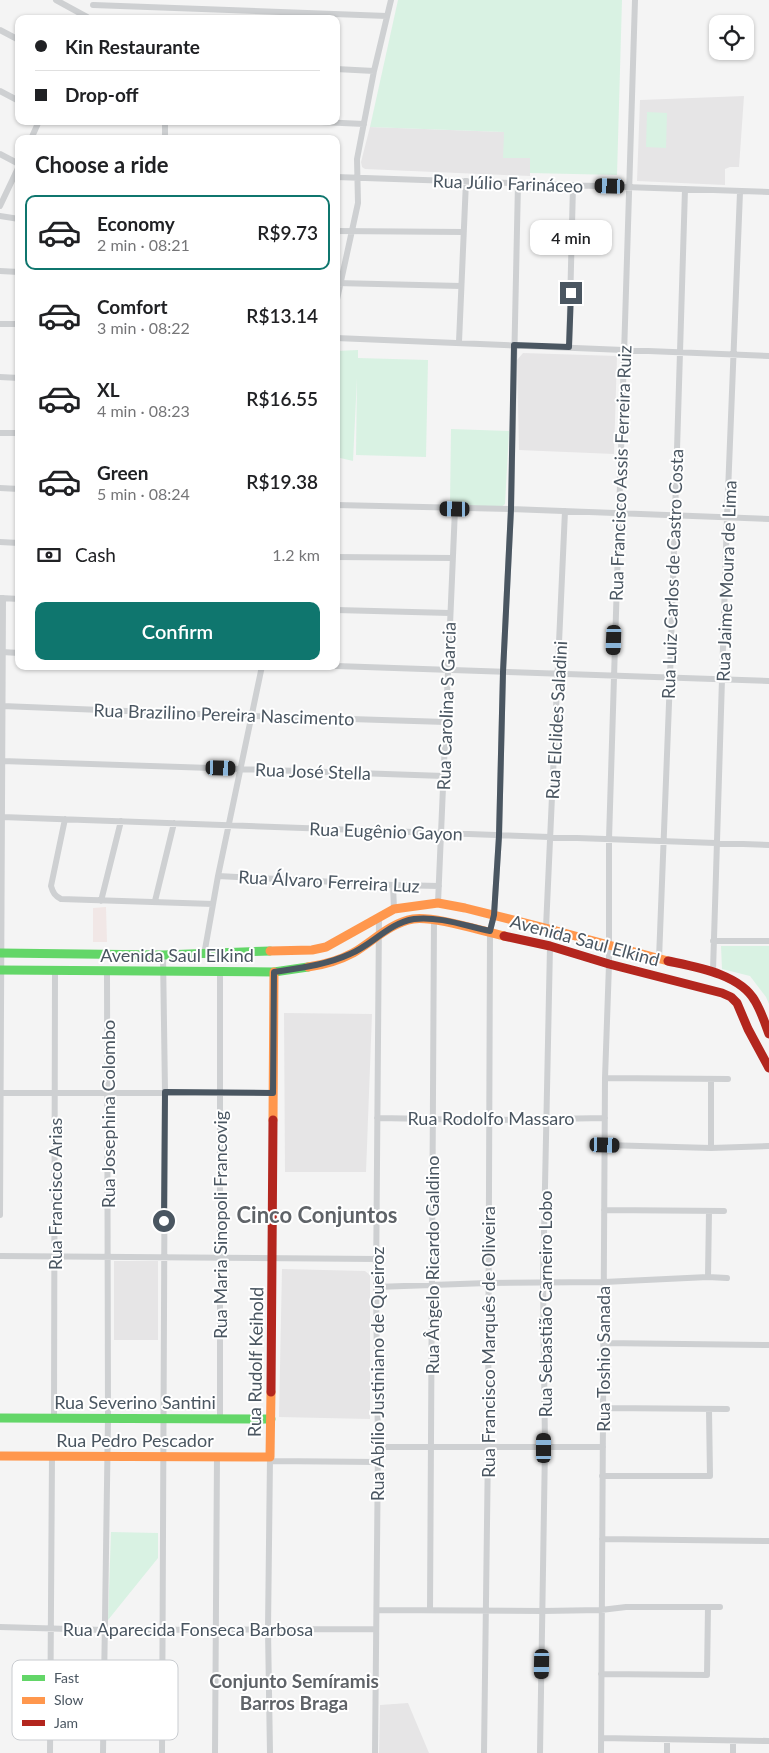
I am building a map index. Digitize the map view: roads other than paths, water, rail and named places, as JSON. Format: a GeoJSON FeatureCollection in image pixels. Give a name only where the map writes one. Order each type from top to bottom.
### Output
{"type":"FeatureCollection","features":[{"type":"Feature","properties":{"kind":"main road","name":"Avenida Saul Elkind"},"geometry":{"type":"LineString","coordinates":[[1,953],[204,955],[312,950],[326,947],[394,909],[415,905],[438,904],[494,915],[659,959],[714,971],[743,987],[755,1000],[769,1034]]}},
{"type":"Feature","properties":{"kind":"main road","name":"Avenida Saul Elkind"},"geometry":{"type":"LineString","coordinates":[[1,970],[274,972],[320,965],[351,954],[399,923],[414,919],[434,920],[490,931],[550,946],[608,964],[722,993],[737,1003],[769,1068]]}},
{"type":"Feature","properties":{"kind":"main road","name":"Rua Rudolf Keihold"},"geometry":{"type":"LineString","coordinates":[[270,1459],[274,972]]}},
{"type":"Feature","properties":{"kind":"main road"},"geometry":{"type":"LineString","coordinates":[[746,1024],[762,1016]]}},
{"type":"Feature","properties":{"kind":"main road","name":"Rua Severino Santini"},"geometry":{"type":"LineString","coordinates":[[0,1418],[270,1419]]}},
{"type":"Feature","properties":{"kind":"main road","name":"Rua Pedro Pescador"},"geometry":{"type":"LineString","coordinates":[[0,1456],[217,1456],[270,1459]]}},
{"type":"Feature","properties":{"kind":"street"},"geometry":{"type":"LineString","coordinates":[[56,0],[82,15]]}},
{"type":"Feature","properties":{"kind":"street"},"geometry":{"type":"LineString","coordinates":[[340,276],[358,203],[359,178],[357,159],[390,0]]}},
{"type":"Feature","properties":{"kind":"street","name":"Rua Francisco Assis Ferreira Ruiz"},"geometry":{"type":"LineString","coordinates":[[608,964],[613,676],[635,0]]}},
{"type":"Feature","properties":{"kind":"street"},"geometry":{"type":"LineString","coordinates":[[88,15],[94,3],[387,16]]}},
{"type":"Feature","properties":{"kind":"street"},"geometry":{"type":"LineString","coordinates":[[0,30],[15,38]]}},
{"type":"Feature","properties":{"kind":"street"},"geometry":{"type":"LineString","coordinates":[[340,69],[374,71]]}},
{"type":"Feature","properties":{"kind":"street"},"geometry":{"type":"LineString","coordinates":[[0,91],[15,99]]}},
{"type":"Feature","properties":{"kind":"street"},"geometry":{"type":"LineString","coordinates":[[340,123],[364,124]]}},
{"type":"Feature","properties":{"kind":"street"},"geometry":{"type":"LineString","coordinates":[[0,154],[15,163]]}},
{"type":"Feature","properties":{"kind":"street"},"geometry":{"type":"LineString","coordinates":[[0,206],[15,174]]}},
{"type":"Feature","properties":{"kind":"street","name":"Rua Júlio Farináceo"},"geometry":{"type":"LineString","coordinates":[[340,177],[769,192]]}},
{"type":"Feature","properties":{"kind":"street"},"geometry":{"type":"LineString","coordinates":[[459,342],[466,181]]}},
{"type":"Feature","properties":{"kind":"street","name":"Rua Francisco Marquês de Oliveira"},"geometry":{"type":"LineString","coordinates":[[484,1753],[487,1610],[490,931],[494,915],[499,836],[503,672],[511,509],[518,183]]}},
{"type":"Feature","properties":{"kind":"street"},"geometry":{"type":"LineString","coordinates":[[569,347],[573,185]]}},
{"type":"Feature","properties":{"kind":"street","name":"Rua Luiz Carlos de Castro Costa"},"geometry":{"type":"LineString","coordinates":[[659,959],[662,841],[670,678],[685,189]]}},
{"type":"Feature","properties":{"kind":"street","name":"Rua Jaime Moura de Lima"},"geometry":{"type":"LineString","coordinates":[[714,971],[713,941],[727,518],[740,192]]}},
{"type":"Feature","properties":{"kind":"street"},"geometry":{"type":"LineString","coordinates":[[0,216],[15,218]]}},
{"type":"Feature","properties":{"kind":"street"},"geometry":{"type":"LineString","coordinates":[[340,231],[463,232]]}},
{"type":"Feature","properties":{"kind":"street"},"geometry":{"type":"LineString","coordinates":[[0,271],[15,272]]}},
{"type":"Feature","properties":{"kind":"street"},"geometry":{"type":"LineString","coordinates":[[340,283],[461,286]]}},
{"type":"Feature","properties":{"kind":"street"},"geometry":{"type":"LineString","coordinates":[[0,324],[15,324]]}},
{"type":"Feature","properties":{"kind":"street"},"geometry":{"type":"LineString","coordinates":[[340,338],[769,356]]}},
{"type":"Feature","properties":{"kind":"street"},"geometry":{"type":"LineString","coordinates":[[0,377],[15,378]]}},
{"type":"Feature","properties":{"kind":"street"},"geometry":{"type":"LineString","coordinates":[[0,433],[15,433]]}},
{"type":"Feature","properties":{"kind":"street"},"geometry":{"type":"LineString","coordinates":[[0,488],[15,489]]}},
{"type":"Feature","properties":{"kind":"street"},"geometry":{"type":"LineString","coordinates":[[340,505],[511,509],[769,519]]}},
{"type":"Feature","properties":{"kind":"street","name":"Rua Carolina S Garcia"},"geometry":{"type":"LineString","coordinates":[[438,904],[455,509]]}},
{"type":"Feature","properties":{"kind":"street","name":"Rua Elclides Saladini"},"geometry":{"type":"LineString","coordinates":[[546,928],[565,511]]}},
{"type":"Feature","properties":{"kind":"street"},"geometry":{"type":"LineString","coordinates":[[0,542],[15,543]]}},
{"type":"Feature","properties":{"kind":"street"},"geometry":{"type":"LineString","coordinates":[[340,556],[452,558]]}},
{"type":"Feature","properties":{"kind":"street"},"geometry":{"type":"LineString","coordinates":[[0,1215],[2,598],[15,598]]}},
{"type":"Feature","properties":{"kind":"street"},"geometry":{"type":"LineString","coordinates":[[340,610],[450,613]]}},
{"type":"Feature","properties":{"kind":"street"},"geometry":{"type":"LineString","coordinates":[[2,652],[15,653]]}},
{"type":"Feature","properties":{"kind":"street"},"geometry":{"type":"LineString","coordinates":[[340,666],[769,681]]}},
{"type":"Feature","properties":{"kind":"street"},"geometry":{"type":"LineString","coordinates":[[204,955],[212,904],[261,670]]}},
{"type":"Feature","properties":{"kind":"street","name":"Rua Brazilino Pereira Nascimento"},"geometry":{"type":"LineString","coordinates":[[2,706],[446,722]]}},
{"type":"Feature","properties":{"kind":"street","name":"Rua José Stella"},"geometry":{"type":"LineString","coordinates":[[1,760],[444,776]]}},
{"type":"Feature","properties":{"kind":"street","name":"Rua Eugênio Gayon"},"geometry":{"type":"LineString","coordinates":[[2,817],[769,845]]}},
{"type":"Feature","properties":{"kind":"street"},"geometry":{"type":"LineString","coordinates":[[65,819],[51,886],[52,892],[61,899],[212,904]]}},
{"type":"Feature","properties":{"kind":"street"},"geometry":{"type":"LineString","coordinates":[[101,901],[121,821]]}},
{"type":"Feature","properties":{"kind":"street"},"geometry":{"type":"LineString","coordinates":[[155,901],[174,823]]}},
{"type":"Feature","properties":{"kind":"street","name":"Rua Álvaro Ferreira Luz"},"geometry":{"type":"LineString","coordinates":[[218,876],[439,886]]}},
{"type":"Feature","properties":{"kind":"street"},"geometry":{"type":"LineString","coordinates":[[394,885],[394,909]]}},
{"type":"Feature","properties":{"kind":"street","name":"Rua Abílio Justiniano de Queiroz"},"geometry":{"type":"LineString","coordinates":[[375,1753],[378,1462],[377,1118],[380,917]]}},
{"type":"Feature","properties":{"kind":"street","name":"Rua Ângelo Ricardo Galdino"},"geometry":{"type":"LineString","coordinates":[[430,1610],[434,920]]}},
{"type":"Feature","properties":{"kind":"street"},"geometry":{"type":"LineString","coordinates":[[713,941],[769,942]]}},
{"type":"Feature","properties":{"kind":"street","name":"Rua Sebastião Carneiro Lobo"},"geometry":{"type":"LineString","coordinates":[[540,1753],[543,1611],[543,1282],[550,946]]}},
{"type":"Feature","properties":{"kind":"street"},"geometry":{"type":"LineString","coordinates":[[163,1660],[164,955]]}},
{"type":"Feature","properties":{"kind":"street","name":"Rua Toshio Sanada"},"geometry":{"type":"LineString","coordinates":[[601,1753],[605,1078],[608,964]]}},
{"type":"Feature","properties":{"kind":"street","name":"Rua Francisco Arias"},"geometry":{"type":"LineString","coordinates":[[54,1418],[55,971]]}},
{"type":"Feature","properties":{"kind":"street","name":"Rua Josephina Colombo"},"geometry":{"type":"LineString","coordinates":[[104,1660],[108,1456],[108,971]]}},
{"type":"Feature","properties":{"kind":"street","name":"Rua Maria Sinopoli Francovig"},"geometry":{"type":"LineString","coordinates":[[220,971],[220,1418]]}},
{"type":"Feature","properties":{"kind":"street"},"geometry":{"type":"LineString","coordinates":[[605,1078],[728,1079]]}},
{"type":"Feature","properties":{"kind":"street"},"geometry":{"type":"LineString","coordinates":[[711,1079],[711,1148]]}},
{"type":"Feature","properties":{"kind":"street"},"geometry":{"type":"LineString","coordinates":[[0,1093],[273,1093]]}},
{"type":"Feature","properties":{"kind":"street","name":"Rua Rodolfo Massaro"},"geometry":{"type":"LineString","coordinates":[[377,1118],[490,1120],[605,1118]]}},
{"type":"Feature","properties":{"kind":"street"},"geometry":{"type":"LineString","coordinates":[[605,1145],[711,1148],[769,1146]]}},
{"type":"Feature","properties":{"kind":"street"},"geometry":{"type":"LineString","coordinates":[[604,1210],[724,1211]]}},
{"type":"Feature","properties":{"kind":"street"},"geometry":{"type":"LineString","coordinates":[[708,1277],[709,1211]]}},
{"type":"Feature","properties":{"kind":"street"},"geometry":{"type":"LineString","coordinates":[[0,1256],[377,1260]]}},
{"type":"Feature","properties":{"kind":"street"},"geometry":{"type":"LineString","coordinates":[[376,1287],[432,1284],[604,1282],[708,1277],[726,1278]]}},
{"type":"Feature","properties":{"kind":"street"},"geometry":{"type":"LineString","coordinates":[[603,1343],[769,1345]]}},
{"type":"Feature","properties":{"kind":"street"},"geometry":{"type":"LineString","coordinates":[[603,1408],[726,1410]]}},
{"type":"Feature","properties":{"kind":"street"},"geometry":{"type":"LineString","coordinates":[[602,1476],[710,1476],[709,1410]]}},
{"type":"Feature","properties":{"kind":"street"},"geometry":{"type":"LineString","coordinates":[[378,1447],[603,1447]]}},
{"type":"Feature","properties":{"kind":"street"},"geometry":{"type":"LineString","coordinates":[[51,1660],[52,1456]]}},
{"type":"Feature","properties":{"kind":"street"},"geometry":{"type":"LineString","coordinates":[[214,1753],[217,1456]]}},
{"type":"Feature","properties":{"kind":"street"},"geometry":{"type":"LineString","coordinates":[[270,1459],[378,1462]]}},
{"type":"Feature","properties":{"kind":"street","name":"Rua Rudolf Keihold"},"geometry":{"type":"LineString","coordinates":[[270,1459],[268,1630],[270,1753]]}},
{"type":"Feature","properties":{"kind":"street"},"geometry":{"type":"LineString","coordinates":[[602,1539],[769,1541]]}},
{"type":"Feature","properties":{"kind":"street"},"geometry":{"type":"LineString","coordinates":[[377,1610],[543,1611],[601,1610],[626,1607],[720,1607]]}},
{"type":"Feature","properties":{"kind":"street"},"geometry":{"type":"LineString","coordinates":[[601,1674],[707,1675],[708,1607]]}},
{"type":"Feature","properties":{"kind":"street","name":"Rua Aparecida Fonseca Barbosa"},"geometry":{"type":"LineString","coordinates":[[0,1627],[215,1631],[376,1629]]}},
{"type":"Feature","properties":{"kind":"street"},"geometry":{"type":"LineString","coordinates":[[601,1738],[769,1741]]}},
{"type":"Feature","properties":{"kind":"street"},"geometry":{"type":"LineString","coordinates":[[50,1740],[50,1753]]}},
{"type":"Feature","properties":{"kind":"street","name":"Rua Josephina Colombo"},"geometry":{"type":"LineString","coordinates":[[103,1740],[103,1753]]}},
{"type":"Feature","properties":{"kind":"street"},"geometry":{"type":"LineString","coordinates":[[162,1740],[162,1753]]}},
{"type":"Feature","properties":{"kind":"street"},"geometry":{"type":"LineString","coordinates":[[667,1740],[667,1753]]}},
{"type":"Feature","properties":{"kind":"street"},"geometry":{"type":"LineString","coordinates":[[733,1741],[733,1753]]}},
{"type":"Feature","properties":{"kind":"district","name":"Cinco Conjuntos"},"geometry":{"type":"Point","coordinates":[317,1214]}},
{"type":"Feature","properties":{"kind":"district","name":"Conjunto Semíramis Barros Braga"},"geometry":{"type":"Point","coordinates":[294,1691]}}]}
